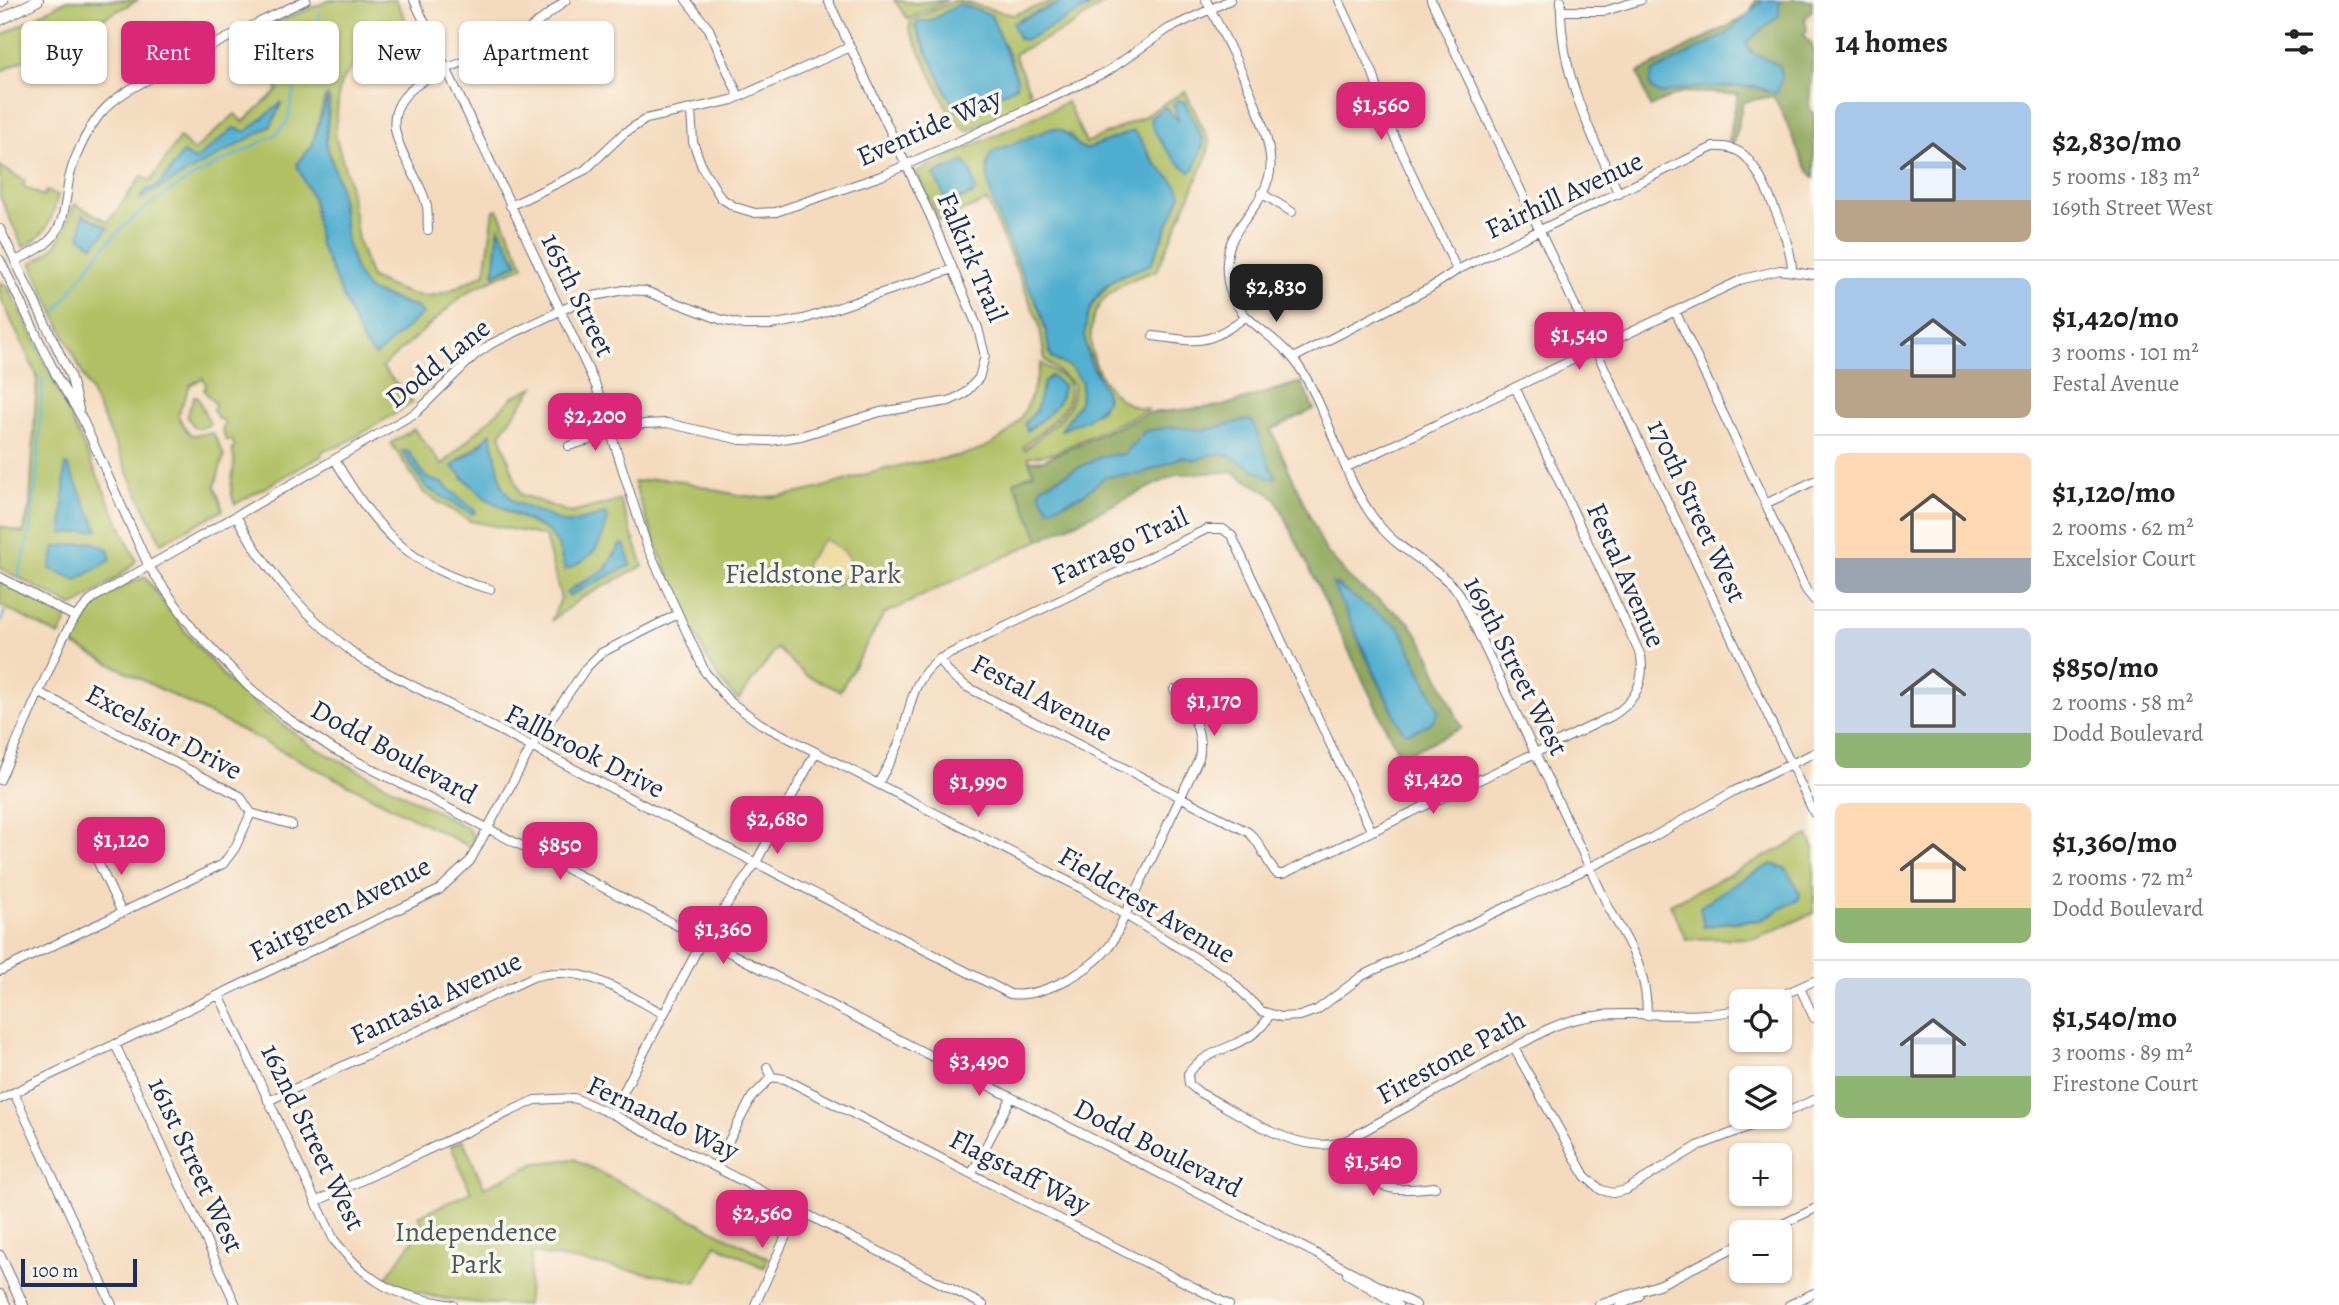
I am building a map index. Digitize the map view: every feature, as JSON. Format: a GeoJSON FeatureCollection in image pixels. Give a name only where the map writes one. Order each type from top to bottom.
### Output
{"type":"FeatureCollection","features":[{"type":"Feature","properties":{"kind":"main road"},"geometry":{"type":"LineString","coordinates":[[0,20],[38,0]]}},
{"type":"Feature","properties":{"kind":"main road"},"geometry":{"type":"LineString","coordinates":[[0,1256],[23,1305]]}},
{"type":"Feature","properties":{"kind":"main road"},"geometry":{"type":"LineString","coordinates":[[0,1295],[5,1305]]}},
{"type":"Feature","properties":{"kind":"street"},"geometry":{"type":"LineString","coordinates":[[15,261],[44,247],[54,237],[67,206],[72,170],[93,124],[115,99],[233,33],[306,0]]}},
{"type":"Feature","properties":{"kind":"street","name":"165th Street"},"geometry":{"type":"LineString","coordinates":[[414,0],[596,386],[640,527],[705,672],[719,691]]}},
{"type":"Feature","properties":{"kind":"street"},"geometry":{"type":"LineString","coordinates":[[428,230],[427,204],[399,143],[396,112],[412,88],[524,33],[566,0]]}},
{"type":"Feature","properties":{"kind":"street"},"geometry":{"type":"LineString","coordinates":[[686,0],[709,29],[739,97]]}},
{"type":"Feature","properties":{"kind":"street","name":"Falkirk Trail"},"geometry":{"type":"LineString","coordinates":[[569,446],[643,424],[667,423],[741,440],[770,441],[801,436],[880,412],[957,398],[979,378],[985,356],[984,344],[953,269],[828,0]]}},
{"type":"Feature","properties":{"kind":"street","name":"169th Street West"},"geometry":{"type":"LineString","coordinates":[[1206,0],[1265,128],[1270,146],[1269,178],[1232,238],[1226,261],[1230,290],[1245,317],[1293,358],[1364,503],[1381,529],[1440,571],[1459,593],[1590,868],[1639,959],[1646,991],[1647,1016]]}},
{"type":"Feature","properties":{"kind":"street","name":"Eventide Way"},"geometry":{"type":"LineString","coordinates":[[691,110],[693,142],[710,183],[721,198],[735,207],[755,213],[776,212],[906,166],[1108,71],[1168,29],[1230,0]]}},
{"type":"Feature","properties":{"kind":"street"},"geometry":{"type":"LineString","coordinates":[[1339,0],[1373,74],[1388,123],[1457,270]]}},
{"type":"Feature","properties":{"kind":"street","name":"170th Street West"},"geometry":{"type":"LineString","coordinates":[[1431,0],[1814,813]]}},
{"type":"Feature","properties":{"kind":"street"},"geometry":{"type":"LineString","coordinates":[[1561,0],[1563,51],[1573,93],[1619,194]]}},
{"type":"Feature","properties":{"kind":"street"},"geometry":{"type":"LineString","coordinates":[[1561,11],[1605,11],[1641,0]]}},
{"type":"Feature","properties":{"kind":"street"},"geometry":{"type":"LineString","coordinates":[[510,206],[585,170],[622,134],[646,119],[739,97],[850,47]]}},
{"type":"Feature","properties":{"kind":"street","name":"Fairhill Avenue"},"geometry":{"type":"LineString","coordinates":[[1293,358],[1430,288],[1457,270],[1619,194],[1704,149],[1722,146],[1738,151],[1754,169],[1785,234],[1791,252],[1792,270]]}},
{"type":"Feature","properties":{"kind":"street"},"geometry":{"type":"LineString","coordinates":[[1261,193],[1292,212]]}},
{"type":"Feature","properties":{"kind":"street","name":"Dodd Boulevard"},"geometry":{"type":"LineString","coordinates":[[0,229],[70,375],[82,418]]}},
{"type":"Feature","properties":{"kind":"street","name":"Dodd Boulevard"},"geometry":{"type":"LineString","coordinates":[[1,265],[58,379],[82,418],[148,565],[194,630],[269,705],[333,750],[1416,1305]]}},
{"type":"Feature","properties":{"kind":"street","name":"Dodd Lane"},"geometry":{"type":"LineString","coordinates":[[0,780],[38,692],[75,617],[105,589],[417,412],[466,363],[491,344],[603,293],[645,291],[722,320],[745,325],[781,324],[922,282],[953,269]]}},
{"type":"Feature","properties":{"kind":"street"},"geometry":{"type":"LineString","coordinates":[[1347,467],[1755,275],[1792,270],[1814,275]]}},
{"type":"Feature","properties":{"kind":"street"},"geometry":{"type":"LineString","coordinates":[[1675,312],[1806,590],[1814,600]]}},
{"type":"Feature","properties":{"kind":"street"},"geometry":{"type":"LineString","coordinates":[[1153,335],[1195,341],[1209,340],[1220,336],[1245,317]]}},
{"type":"Feature","properties":{"kind":"street","name":"Festal Avenue"},"geometry":{"type":"LineString","coordinates":[[939,659],[951,675],[967,687],[1248,832],[1258,842],[1277,874],[1283,874],[1621,710],[1634,696],[1643,666],[1637,646],[1515,387]]}},
{"type":"Feature","properties":{"kind":"street"},"geometry":{"type":"LineString","coordinates":[[335,460],[369,514],[405,551],[449,576],[490,589]]}},
{"type":"Feature","properties":{"kind":"street"},"geometry":{"type":"LineString","coordinates":[[1765,504],[1814,481]]}},
{"type":"Feature","properties":{"kind":"street","name":"Fallbrook Drive"},"geometry":{"type":"LineString","coordinates":[[236,516],[276,580],[328,633],[393,677],[1010,994],[1039,991],[1091,965],[1107,950],[1126,915],[1197,764],[1201,745],[1184,697],[1174,690]]}},
{"type":"Feature","properties":{"kind":"street","name":"Farrago Trail"},"geometry":{"type":"LineString","coordinates":[[878,784],[902,736],[912,693],[926,670],[939,659],[1206,530],[1223,529],[1232,536],[1371,830]]}},
{"type":"Feature","properties":{"kind":"street"},"geometry":{"type":"LineString","coordinates":[[0,577],[75,617]]}},
{"type":"Feature","properties":{"kind":"street","name":"Fairgreen Avenue"},"geometry":{"type":"LineString","coordinates":[[0,1099],[439,890],[470,861],[531,748],[586,668],[601,653],[678,614]]}},
{"type":"Feature","properties":{"kind":"street","name":"Fieldcrest Avenue"},"geometry":{"type":"LineString","coordinates":[[719,691],[750,717],[1081,888],[1227,977],[1252,1005],[1269,1016]]}},
{"type":"Feature","properties":{"kind":"street","name":"Excelsior Drive"},"geometry":{"type":"LineString","coordinates":[[0,971],[223,864],[245,831],[251,813],[240,796],[38,692]]}},
{"type":"Feature","properties":{"kind":"street"},"geometry":{"type":"LineString","coordinates":[[612,1114],[703,939],[755,864],[816,752]]}},
{"type":"Feature","properties":{"kind":"street"},"geometry":{"type":"LineString","coordinates":[[1269,1016],[1308,1014],[1362,976],[1590,868],[1814,753]]}},
{"type":"Feature","properties":{"kind":"street"},"geometry":{"type":"LineString","coordinates":[[251,813],[292,825]]}},
{"type":"Feature","properties":{"kind":"street"},"geometry":{"type":"LineString","coordinates":[[94,854],[122,913]]}},
{"type":"Feature","properties":{"kind":"street","name":"Fantasia Avenue"},"geometry":{"type":"LineString","coordinates":[[268,1101],[533,977],[554,972],[583,974],[664,1014]]}},
{"type":"Feature","properties":{"kind":"street"},"geometry":{"type":"LineString","coordinates":[[1792,991],[1814,981]]}},
{"type":"Feature","properties":{"kind":"street"},"geometry":{"type":"LineString","coordinates":[[1800,988],[1814,1018]]}},
{"type":"Feature","properties":{"kind":"street","name":"162nd Street West"},"geometry":{"type":"LineString","coordinates":[[219,995],[334,1240],[357,1269],[388,1289],[421,1302],[453,1305]]}},
{"type":"Feature","properties":{"kind":"street","name":"Firestone Path"},"geometry":{"type":"LineString","coordinates":[[1269,1016],[1261,1030],[1251,1039],[1222,1048],[1199,1062],[1188,1074],[1189,1084],[1200,1093],[1300,1143],[1328,1146],[1349,1139],[1514,1048],[1572,1020],[1705,1016],[1729,1011]]}},
{"type":"Feature","properties":{"kind":"street","name":"161st Street West"},"geometry":{"type":"LineString","coordinates":[[115,1044],[236,1305]]}},
{"type":"Feature","properties":{"kind":"street"},"geometry":{"type":"LineString","coordinates":[[1514,1048],[1585,1176],[1607,1197],[1626,1191],[1698,1146],[1743,1129]]}},
{"type":"Feature","properties":{"kind":"street"},"geometry":{"type":"LineString","coordinates":[[715,1167],[752,1097],[772,1077],[767,1067]]}},
{"type":"Feature","properties":{"kind":"street","name":"Flagstaff Way"},"geometry":{"type":"LineString","coordinates":[[772,1077],[798,1083],[1229,1305]]}},
{"type":"Feature","properties":{"kind":"street"},"geometry":{"type":"LineString","coordinates":[[14,1093],[112,1305]]}},
{"type":"Feature","properties":{"kind":"street","name":"Fernando Way"},"geometry":{"type":"LineString","coordinates":[[315,1202],[536,1100],[574,1098],[612,1114],[983,1305]]}},
{"type":"Feature","properties":{"kind":"street"},"geometry":{"type":"LineString","coordinates":[[972,1173],[1011,1098]]}},
{"type":"Feature","properties":{"kind":"street"},"geometry":{"type":"LineString","coordinates":[[1792,1110],[1814,1100]]}},
{"type":"Feature","properties":{"kind":"street"},"geometry":{"type":"LineString","coordinates":[[1349,1139],[1377,1184],[1397,1190],[1435,1187]]}},
{"type":"Feature","properties":{"kind":"street"},"geometry":{"type":"LineString","coordinates":[[755,1305],[798,1209]]}},
{"type":"Feature","properties":{"kind":"street"},"geometry":{"type":"LineString","coordinates":[[1791,1220],[1814,1209]]}},
{"type":"Feature","properties":{"kind":"street"},"geometry":{"type":"LineString","coordinates":[[1621,1305],[1729,1250]]}},
{"type":"Feature","properties":{"kind":"street","name":"Dodd Boulevard"},"geometry":{"type":"LineString","coordinates":[[1330,1262],[1398,1305]]}},
{"type":"Feature","properties":{"kind":"street"},"geometry":{"type":"LineString","coordinates":[[1599,1305],[1654,1287]]}},
{"type":"Feature","properties":{"kind":"street"},"geometry":{"type":"LineString","coordinates":[[1789,1305],[1814,1293]]}},
{"type":"Feature","properties":{"kind":"green space"},"geometry":{"type":"Polygon","coordinates":[[[67,0],[138,0],[98,21],[28,21],[67,0]]]}},
{"type":"Feature","properties":{"kind":"green space"},"geometry":{"type":"Polygon","coordinates":[[[330,0],[396,0],[406,21],[353,21],[353,67],[341,82],[335,135],[348,178],[358,240],[371,278],[405,292],[429,296],[452,290],[485,273],[494,210],[498,209],[524,266],[476,287],[461,297],[382,367],[413,403],[340,446],[323,450],[321,456],[235,504],[231,490],[234,463],[232,449],[235,446],[232,440],[226,440],[222,429],[225,425],[222,419],[218,419],[213,409],[216,405],[204,390],[206,385],[203,378],[190,385],[178,415],[188,433],[213,433],[224,455],[215,486],[223,510],[161,543],[31,263],[56,245],[75,204],[108,222],[142,176],[151,181],[180,137],[193,151],[235,114],[243,122],[278,90],[276,86],[339,84],[339,21],[280,21],[330,0]],[[325,97],[312,146],[297,164],[313,199],[319,242],[364,345],[376,356],[417,307],[368,290],[356,272],[347,241],[339,184],[326,143],[330,99],[325,97]],[[281,103],[246,132],[234,128],[195,160],[183,153],[157,187],[271,126],[281,103]],[[499,228],[494,273],[495,275],[518,263],[499,228]]]}},
{"type":"Feature","properties":{"kind":"green space"},"geometry":{"type":"Polygon","coordinates":[[[894,0],[915,3],[947,0],[908,19],[894,0]]]}},
{"type":"Feature","properties":{"kind":"green space"},"geometry":{"type":"Polygon","coordinates":[[[955,0],[1013,15],[1056,0],[1067,0],[1019,19],[1026,40],[1102,0],[1109,0],[1068,28],[1014,54],[1033,99],[967,131],[951,116],[909,29],[911,21],[955,0]],[[943,15],[930,21],[919,21],[915,27],[957,111],[1016,86],[1012,62],[992,23],[943,15]]]}},
{"type":"Feature","properties":{"kind":"green space"},"geometry":{"type":"Polygon","coordinates":[[[1756,0],[1763,0],[1753,13],[1727,34],[1653,72],[1662,94],[1684,88],[1730,85],[1767,92],[1754,54],[1746,43],[1779,15],[1779,0],[1812,0],[1812,10],[1805,19],[1807,30],[1804,34],[1812,45],[1813,53],[1809,107],[1814,115],[1814,178],[1802,159],[1773,96],[1743,102],[1734,143],[1728,141],[1738,94],[1682,92],[1650,107],[1638,73],[1749,15],[1756,0]]]}},
{"type":"Feature","properties":{"kind":"green space"},"geometry":{"type":"Polygon","coordinates":[[[21,25],[21,61],[0,72],[0,36],[21,25]]]}},
{"type":"Feature","properties":{"kind":"green space","name":"Fieldstone Park"},"geometry":{"type":"Polygon","coordinates":[[[1185,91],[1210,143],[1206,159],[1157,270],[1117,287],[1099,306],[1092,321],[1093,355],[1108,386],[1120,398],[1134,406],[1149,409],[1054,453],[1028,457],[1034,472],[1014,483],[1040,540],[884,614],[840,691],[805,675],[777,648],[738,700],[714,670],[702,648],[671,580],[634,482],[666,479],[736,495],[777,496],[811,490],[895,467],[974,452],[1008,433],[1022,416],[1041,363],[1067,380],[1069,399],[1057,418],[1023,447],[1025,450],[1057,422],[1070,405],[1073,384],[1045,360],[1039,323],[987,201],[939,221],[916,172],[1067,102],[1086,143],[1141,118],[1185,91]],[[1070,134],[987,165],[995,206],[1042,315],[1053,359],[1070,367],[1082,382],[1080,402],[1063,430],[1101,410],[1107,397],[1086,346],[1084,328],[1093,303],[1114,279],[1151,264],[1164,235],[1177,185],[1160,169],[1141,142],[1086,149],[1079,147],[1070,134]],[[964,162],[935,174],[946,201],[952,203],[973,195],[964,162]],[[1050,376],[1044,382],[1036,411],[1025,423],[1046,415],[1059,400],[1063,385],[1050,376]]]}},
{"type":"Feature","properties":{"kind":"green space"},"geometry":{"type":"Polygon","coordinates":[[[0,166],[25,181],[23,186],[43,196],[46,191],[58,195],[43,232],[23,247],[0,197],[0,166]]]}},
{"type":"Feature","properties":{"kind":"green space"},"geometry":{"type":"Polygon","coordinates":[[[0,282],[8,287],[32,334],[136,560],[107,585],[72,606],[0,568],[0,526],[23,533],[30,506],[37,376],[0,296],[0,282]]]}},
{"type":"Feature","properties":{"kind":"green space"},"geometry":{"type":"Polygon","coordinates":[[[1301,382],[1314,409],[1271,430],[1325,550],[1353,582],[1408,621],[1424,644],[1462,728],[1400,757],[1275,497],[1232,472],[1177,474],[1040,540],[1014,482],[1034,473],[1029,461],[1044,460],[1148,413],[1222,406],[1301,382]],[[1246,420],[1131,445],[1125,454],[1102,456],[1047,483],[1041,487],[1040,494],[1065,504],[1084,494],[1105,477],[1141,474],[1182,457],[1195,460],[1212,454],[1228,455],[1269,478],[1276,476],[1266,461],[1252,421],[1246,420]],[[1336,583],[1362,649],[1401,728],[1439,710],[1400,628],[1358,602],[1336,583]]]}},
{"type":"Feature","properties":{"kind":"green space"},"geometry":{"type":"Polygon","coordinates":[[[534,387],[500,434],[520,494],[571,513],[620,500],[643,566],[581,598],[551,621],[561,599],[545,536],[470,521],[424,493],[391,443],[414,429],[442,465],[514,396],[534,387]],[[490,435],[458,461],[462,478],[508,512],[548,531],[558,545],[565,570],[605,514],[567,524],[514,502],[502,486],[490,435]],[[403,451],[431,491],[476,512],[442,484],[426,478],[408,451],[403,451]],[[619,546],[605,570],[573,587],[577,590],[631,565],[619,546]]]}},
{"type":"Feature","properties":{"kind":"green space"},"geometry":{"type":"Polygon","coordinates":[[[194,396],[197,396],[210,424],[202,428],[194,427],[187,416],[194,396]]]}},
{"type":"Feature","properties":{"kind":"green space"},"geometry":{"type":"Polygon","coordinates":[[[145,577],[188,635],[227,680],[256,705],[312,746],[466,827],[473,836],[472,848],[68,642],[100,602],[121,587],[145,577]]]}},
{"type":"Feature","properties":{"kind":"green space"},"geometry":{"type":"Polygon","coordinates":[[[0,581],[63,614],[66,622],[59,636],[0,605],[0,581]]]}},
{"type":"Feature","properties":{"kind":"green space"},"geometry":{"type":"Polygon","coordinates":[[[1808,835],[1814,848],[1814,913],[1757,938],[1686,939],[1670,904],[1808,835]],[[1772,864],[1737,882],[1700,907],[1714,924],[1761,920],[1799,899],[1800,894],[1787,869],[1772,864]]]}},
{"type":"Feature","properties":{"kind":"green space","name":"Independence Park"},"geometry":{"type":"Polygon","coordinates":[[[463,1140],[484,1187],[537,1163],[574,1159],[768,1258],[764,1268],[716,1244],[696,1282],[532,1253],[527,1305],[473,1303],[436,1297],[385,1279],[423,1227],[418,1216],[471,1192],[451,1146],[463,1140]]]}},
{"type":"Feature","properties":{"kind":"sand"},"geometry":{"type":"Polygon","coordinates":[[[824,539],[841,549],[850,563],[845,576],[833,589],[807,572],[805,564],[824,539]]]}},
{"type":"Feature","properties":{"kind":"water"},"geometry":{"type":"Polygon","coordinates":[[[1067,0],[1102,0],[1026,40],[1019,39],[1013,23],[1067,0]]]}},
{"type":"Feature","properties":{"kind":"water"},"geometry":{"type":"Polygon","coordinates":[[[1763,0],[1779,0],[1779,15],[1746,43],[1750,52],[1780,66],[1782,77],[1777,93],[1753,86],[1684,88],[1662,94],[1653,91],[1649,83],[1653,72],[1727,34],[1763,0]]]}},
{"type":"Feature","properties":{"kind":"water"},"geometry":{"type":"Polygon","coordinates":[[[959,4],[991,15],[1017,79],[1016,86],[963,114],[953,106],[915,27],[919,21],[930,21],[959,4]]]}},
{"type":"Feature","properties":{"kind":"water"},"geometry":{"type":"Polygon","coordinates":[[[328,94],[326,143],[339,184],[347,241],[356,272],[368,290],[417,308],[423,313],[376,356],[364,345],[319,242],[313,199],[297,164],[312,146],[328,94]]]}},
{"type":"Feature","properties":{"kind":"water"},"geometry":{"type":"Polygon","coordinates":[[[1178,100],[1185,102],[1204,142],[1195,168],[1190,172],[1166,148],[1150,118],[1165,107],[1179,121],[1173,104],[1178,100]]]}},
{"type":"Feature","properties":{"kind":"water"},"geometry":{"type":"Polygon","coordinates":[[[282,102],[271,126],[139,200],[146,190],[163,181],[182,153],[195,160],[234,128],[246,132],[282,102]]]}},
{"type":"Feature","properties":{"kind":"water"},"geometry":{"type":"Polygon","coordinates":[[[1053,128],[1059,129],[1077,145],[1086,149],[1133,131],[1152,160],[1176,185],[1181,195],[1151,264],[1109,283],[1094,302],[1089,313],[1085,337],[1090,362],[1105,391],[1106,402],[1088,419],[1061,430],[1080,402],[1082,382],[1070,367],[1053,359],[1050,354],[1042,317],[994,205],[988,164],[993,151],[1053,128]]]}},
{"type":"Feature","properties":{"kind":"water"},"geometry":{"type":"Polygon","coordinates":[[[964,162],[971,170],[976,191],[952,203],[946,201],[934,174],[964,162]]]}},
{"type":"Feature","properties":{"kind":"water"},"geometry":{"type":"Polygon","coordinates":[[[83,214],[109,228],[93,246],[80,237],[83,214]]]}},
{"type":"Feature","properties":{"kind":"water"},"geometry":{"type":"Polygon","coordinates":[[[499,228],[518,263],[494,275],[494,273],[499,228]]]}},
{"type":"Feature","properties":{"kind":"water"},"geometry":{"type":"Polygon","coordinates":[[[1051,376],[1063,385],[1059,400],[1051,412],[1027,431],[1025,423],[1036,411],[1044,382],[1051,376]]]}},
{"type":"Feature","properties":{"kind":"water"},"geometry":{"type":"Polygon","coordinates":[[[1246,420],[1252,421],[1275,478],[1269,478],[1228,455],[1212,454],[1195,460],[1182,457],[1141,474],[1105,477],[1084,494],[1049,509],[1040,494],[1041,487],[1102,456],[1125,454],[1145,431],[1173,427],[1206,430],[1246,420]]]}},
{"type":"Feature","properties":{"kind":"water"},"geometry":{"type":"Polygon","coordinates":[[[491,433],[502,486],[514,502],[567,524],[605,514],[608,517],[599,544],[583,561],[565,570],[558,545],[548,531],[485,498],[452,466],[479,447],[491,433]]]}},
{"type":"Feature","properties":{"kind":"water"},"geometry":{"type":"Polygon","coordinates":[[[402,451],[408,451],[426,478],[442,483],[476,512],[472,514],[426,487],[402,451]]]}},
{"type":"Feature","properties":{"kind":"water"},"geometry":{"type":"Polygon","coordinates":[[[65,465],[68,466],[98,530],[62,534],[65,465]]]}},
{"type":"Feature","properties":{"kind":"water"},"geometry":{"type":"Polygon","coordinates":[[[92,542],[108,549],[111,560],[77,580],[50,569],[55,547],[92,542]]]}},
{"type":"Feature","properties":{"kind":"water"},"geometry":{"type":"Polygon","coordinates":[[[621,544],[624,544],[631,565],[569,596],[566,593],[605,570],[621,544]]]}},
{"type":"Feature","properties":{"kind":"water"},"geometry":{"type":"Polygon","coordinates":[[[1332,583],[1400,628],[1439,710],[1435,719],[1426,726],[1406,733],[1401,728],[1332,583]]]}},
{"type":"Feature","properties":{"kind":"water"},"geometry":{"type":"Polygon","coordinates":[[[1772,864],[1787,869],[1800,894],[1799,899],[1761,920],[1726,922],[1704,927],[1700,907],[1737,882],[1772,864]]]}},
{"type":"Feature","properties":{"kind":"waterway"},"geometry":{"type":"LineString","coordinates":[[57,311],[108,243],[144,209],[198,174],[275,135],[287,123],[299,69],[320,13]]}},
{"type":"Feature","properties":{"kind":"waterway"},"geometry":{"type":"LineString","coordinates":[[18,577],[34,502],[43,378]]}},
{"type":"Feature","properties":{"kind":"waterway"},"geometry":{"type":"LineString","coordinates":[[0,623],[5,611]]}}]}
